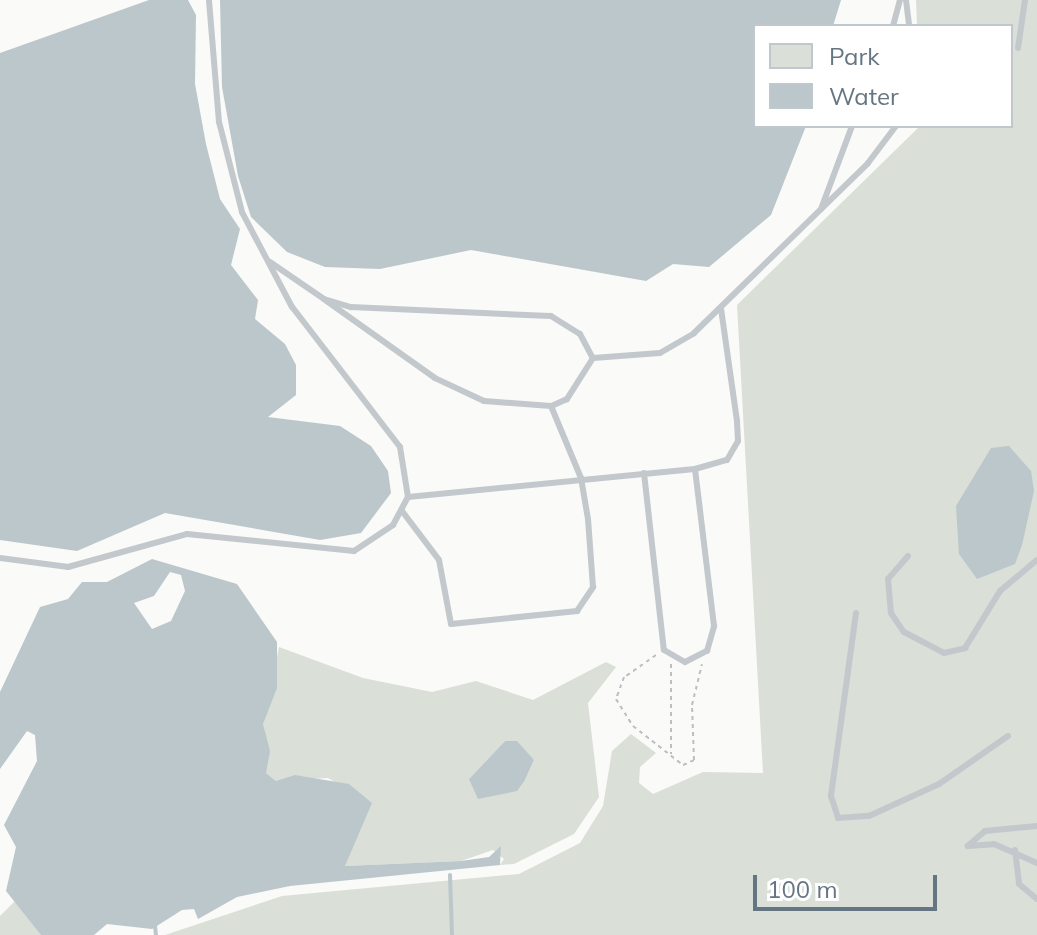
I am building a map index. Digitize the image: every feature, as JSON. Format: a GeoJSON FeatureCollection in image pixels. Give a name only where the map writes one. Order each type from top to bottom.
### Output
{"type":"FeatureCollection","features":[{"type":"Feature","properties":{"kind":"lane"},"geometry":{"type":"LineString","coordinates":[[0,558],[68,567],[187,534],[354,551],[376,541],[402,511],[408,497],[400,447],[292,307],[242,212],[223,146],[209,0]]}},
{"type":"Feature","properties":{"kind":"lane"},"geometry":{"type":"LineString","coordinates":[[894,24],[900,0]]}},
{"type":"Feature","properties":{"kind":"lane"},"geometry":{"type":"LineString","coordinates":[[906,0],[909,24]]}},
{"type":"Feature","properties":{"kind":"lane"},"geometry":{"type":"LineString","coordinates":[[1018,48],[1025,0]]}},
{"type":"Feature","properties":{"kind":"lane"},"geometry":{"type":"LineString","coordinates":[[821,209],[851,128]]}},
{"type":"Feature","properties":{"kind":"lane"},"geometry":{"type":"LineString","coordinates":[[593,358],[660,353],[721,309],[821,209],[894,128]]}},
{"type":"Feature","properties":{"kind":"lane"},"geometry":{"type":"LineString","coordinates":[[267,260],[458,392],[509,406],[551,406],[567,399],[593,358]]}},
{"type":"Feature","properties":{"kind":"lane"},"geometry":{"type":"LineString","coordinates":[[324,299],[379,310],[551,316],[580,334],[593,358]]}},
{"type":"Feature","properties":{"kind":"lane"},"geometry":{"type":"LineString","coordinates":[[408,497],[695,469],[727,460],[738,441],[721,309]]}},
{"type":"Feature","properties":{"kind":"lane"},"geometry":{"type":"LineString","coordinates":[[402,511],[439,560],[451,624],[560,618],[577,611],[593,587],[581,478],[551,406]]}},
{"type":"Feature","properties":{"kind":"lane"},"geometry":{"type":"LineString","coordinates":[[644,473],[664,650],[671,657],[685,662],[707,651],[714,626],[695,469]]}},
{"type":"Feature","properties":{"kind":"lane"},"geometry":{"type":"LineString","coordinates":[[908,556],[888,579],[891,613],[904,632],[944,653],[965,648],[1000,591],[1037,560]]}},
{"type":"Feature","properties":{"kind":"lane"},"geometry":{"type":"LineString","coordinates":[[856,613],[831,796],[838,818],[869,816],[939,784],[1008,736]]}},
{"type":"Feature","properties":{"kind":"lane"},"geometry":{"type":"LineString","coordinates":[[1037,826],[985,831],[968,846],[1015,850],[1037,863]]}},
{"type":"Feature","properties":{"kind":"lane"},"geometry":{"type":"LineString","coordinates":[[1015,850],[1019,884],[1037,899]]}},
{"type":"Feature","properties":{"kind":"path"},"geometry":{"type":"LineString","coordinates":[[664,650],[615,691],[633,726],[683,765],[694,760],[693,691],[707,651]]}},
{"type":"Feature","properties":{"kind":"path"},"geometry":{"type":"LineString","coordinates":[[671,657],[671,755]]}},
{"type":"Feature","properties":{"kind":"green space"},"geometry":{"type":"Polygon","coordinates":[[[916,0],[1037,0],[1037,935],[165,935],[282,896],[519,874],[580,843],[603,806],[612,751],[631,734],[656,753],[640,767],[639,783],[653,794],[703,772],[763,773],[737,305],[918,128],[1013,128],[1013,24],[917,24],[916,0]]]}},
{"type":"Feature","properties":{"kind":"green space"},"geometry":{"type":"Polygon","coordinates":[[[279,647],[363,678],[432,692],[476,681],[533,700],[606,662],[616,667],[588,703],[599,797],[574,834],[514,864],[500,865],[504,859],[493,850],[461,861],[345,866],[367,801],[328,778],[276,781],[266,773],[263,724],[279,647]],[[505,741],[469,779],[525,780],[534,760],[505,741]]]}},
{"type":"Feature","properties":{"kind":"green space"},"geometry":{"type":"Polygon","coordinates":[[[16,900],[35,922],[41,935],[0,935],[0,916],[16,900]]]}},
{"type":"Feature","properties":{"kind":"water"},"geometry":{"type":"Polygon","coordinates":[[[149,0],[188,0],[196,15],[195,84],[206,144],[220,199],[240,229],[231,265],[258,300],[255,319],[285,344],[296,365],[296,395],[268,417],[340,426],[371,446],[388,471],[391,493],[361,533],[320,540],[165,513],[77,551],[0,540],[0,53],[149,0]]]}},
{"type":"Feature","properties":{"kind":"water"},"geometry":{"type":"Polygon","coordinates":[[[220,0],[841,0],[834,24],[753,24],[753,128],[805,128],[771,215],[709,267],[673,264],[646,281],[471,250],[380,269],[325,267],[287,252],[251,217],[238,176],[222,87],[220,0]]]}},
{"type":"Feature","properties":{"kind":"water"},"geometry":{"type":"Polygon","coordinates":[[[1009,446],[1031,471],[1034,491],[1022,545],[1015,564],[977,579],[959,554],[956,506],[991,448],[1009,446]]]}},
{"type":"Feature","properties":{"kind":"water"},"geometry":{"type":"Polygon","coordinates":[[[152,559],[237,584],[277,642],[277,688],[263,724],[270,751],[266,773],[276,781],[295,775],[349,784],[372,803],[345,866],[461,861],[489,857],[501,846],[500,865],[290,886],[237,897],[198,919],[194,909],[182,910],[152,929],[107,924],[94,935],[41,935],[6,891],[16,847],[4,825],[37,761],[35,735],[27,731],[0,769],[0,692],[40,607],[68,599],[82,582],[107,582],[152,559]],[[170,572],[154,596],[134,603],[152,629],[171,621],[185,591],[181,575],[170,572]]]}},
{"type":"Feature","properties":{"kind":"water"},"geometry":{"type":"Polygon","coordinates":[[[505,741],[517,741],[534,760],[525,780],[517,791],[478,799],[469,779],[505,741]]]}},
{"type":"Feature","properties":{"kind":"waterway"},"geometry":{"type":"LineString","coordinates":[[450,875],[452,935]]}},
{"type":"Feature","properties":{"kind":"waterway"},"geometry":{"type":"LineString","coordinates":[[155,926],[156,935]]}}]}
